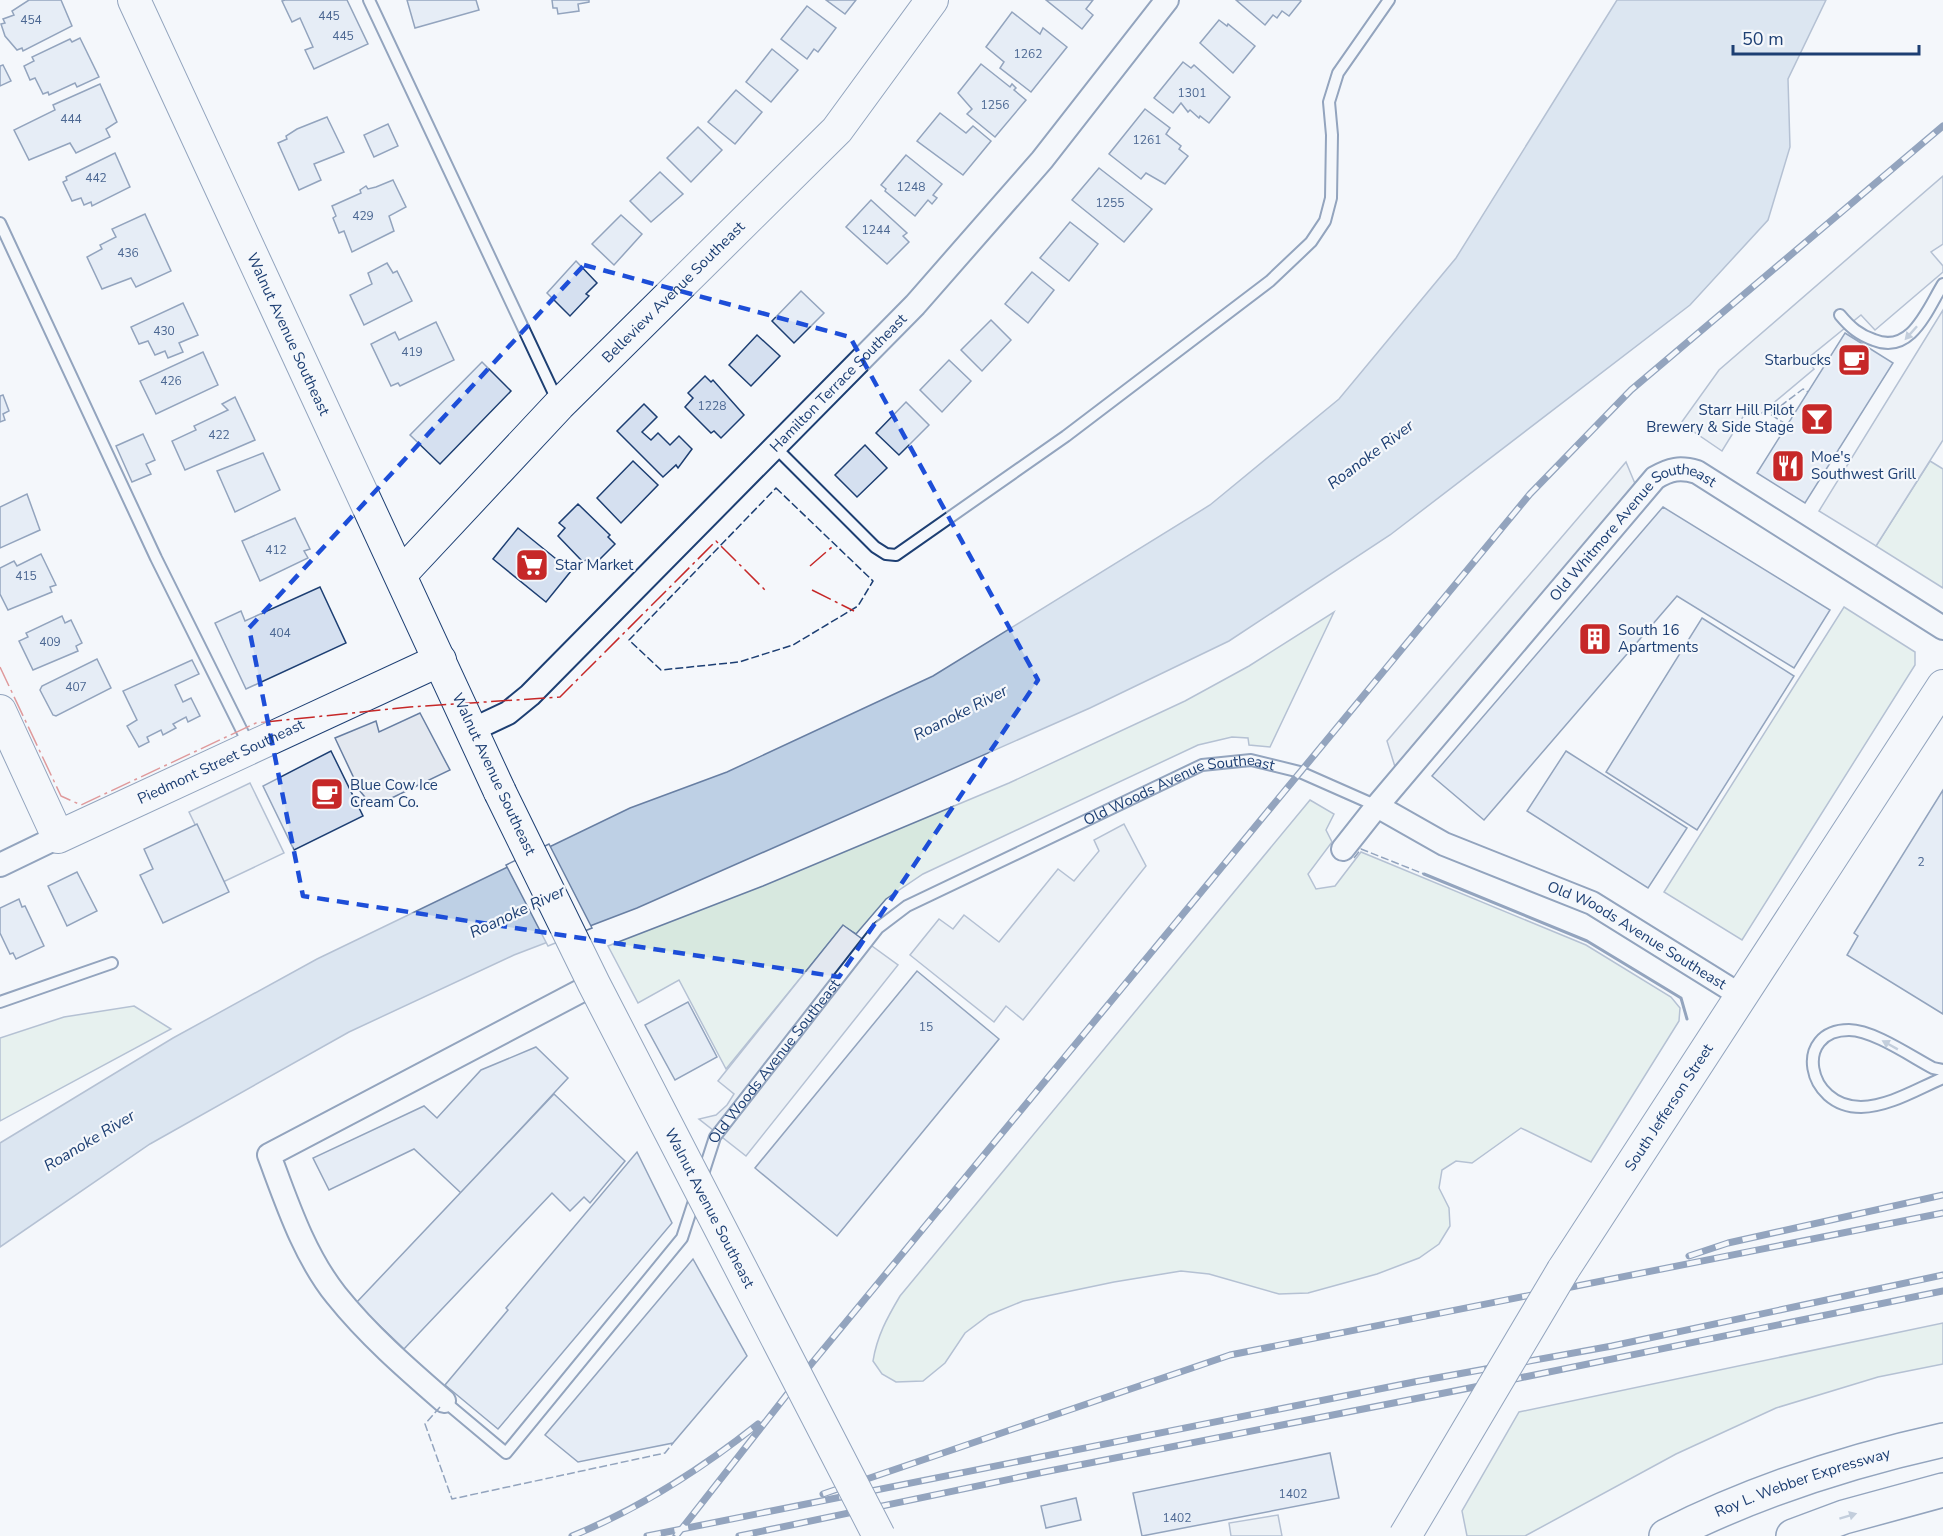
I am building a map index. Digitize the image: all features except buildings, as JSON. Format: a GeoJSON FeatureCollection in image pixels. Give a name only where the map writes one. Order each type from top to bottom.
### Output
{"type":"FeatureCollection","features":[{"type":"Feature","properties":{"kind":"highway","name":"Roy L. Webber Expressway"},"geometry":{"type":"LineString","coordinates":[[1666,1536],[1746,1500],[1824,1472],[1943,1440]]}},
{"type":"Feature","properties":{"kind":"highway"},"geometry":{"type":"LineString","coordinates":[[1793,1536],[1844,1517],[1943,1490]]}},
{"type":"Feature","properties":{"kind":"main road","name":"Walnut Avenue Southeast"},"geometry":{"type":"LineString","coordinates":[[134,0],[500,792],[594,984],[879,1536]]}},
{"type":"Feature","properties":{"kind":"main road","name":"Belleview Avenue Southeast"},"geometry":{"type":"LineString","coordinates":[[401,574],[559,405],[837,130],[932,0]]}},
{"type":"Feature","properties":{"kind":"main road","name":"Piedmont Street Southeast"},"geometry":{"type":"LineString","coordinates":[[58,837],[440,660]]}},
{"type":"Feature","properties":{"kind":"main road","name":"South Jefferson Street"},"geometry":{"type":"LineString","coordinates":[[1405,1536],[1563,1270],[1943,686]]}},
{"type":"Feature","properties":{"kind":"main road"},"geometry":{"type":"LineString","coordinates":[[0,711],[58,837]]}},
{"type":"Feature","properties":{"kind":"street","name":"Hamilton Terrace Southeast"},"geometry":{"type":"LineString","coordinates":[[472,730],[508,713],[530,695],[915,306],[1042,160],[1167,0]]}},
{"type":"Feature","properties":{"kind":"street","name":"Old Whitmore Avenue Southeast"},"geometry":{"type":"LineString","coordinates":[[1343,849],[1655,478],[1668,470],[1682,468],[1697,472],[1943,628]]}},
{"type":"Feature","properties":{"kind":"street","name":"Old Woods Avenue Southeast"},"geometry":{"type":"LineString","coordinates":[[1377,806],[1443,844],[1592,903],[1740,995]]}},
{"type":"Feature","properties":{"kind":"street","name":"Piedmont Street Southeast"},"geometry":{"type":"LineString","coordinates":[[0,865],[58,837]]}},
{"type":"Feature","properties":{"kind":"street","name":"Old Woods Avenue Southeast"},"geometry":{"type":"LineString","coordinates":[[444,1401],[387,1352],[335,1294],[299,1232],[269,1155],[594,984]]}},
{"type":"Feature","properties":{"kind":"lane"},"geometry":{"type":"LineString","coordinates":[[369,0],[559,405]]}},
{"type":"Feature","properties":{"kind":"lane"},"geometry":{"type":"LineString","coordinates":[[776,448],[875,547],[886,555],[896,555],[1066,436],[1270,280],[1311,242],[1325,221],[1331,198],[1332,135],[1329,102],[1338,73],[1389,0]]}},
{"type":"Feature","properties":{"kind":"lane"},"geometry":{"type":"LineString","coordinates":[[0,223],[156,558],[250,748]]}},
{"type":"Feature","properties":{"kind":"lane"},"geometry":{"type":"LineString","coordinates":[[1840,315],[1851,329],[1865,337],[1892,344],[1905,340],[1914,331],[1943,284]]}},
{"type":"Feature","properties":{"kind":"lane","name":"Old Woods Avenue Southeast"},"geometry":{"type":"LineString","coordinates":[[444,1401],[506,1453],[682,1238],[715,1137],[878,928],[907,906],[1202,765],[1251,760],[1300,772],[1377,806]]}},
{"type":"Feature","properties":{"kind":"lane"},"geometry":{"type":"LineString","coordinates":[[0,1002],[112,963]]}},
{"type":"Feature","properties":{"kind":"lane"},"geometry":{"type":"LineString","coordinates":[[1943,1070],[1933,1068],[1878,1038],[1851,1029],[1829,1034],[1815,1050],[1811,1070],[1821,1090],[1841,1103],[1859,1107],[1883,1104],[1943,1078]]}},
{"type":"Feature","properties":{"kind":"highlighted area"},"geometry":{"type":"Polygon","coordinates":[[[584,265],[850,337],[1038,680],[839,977],[303,896],[249,628],[584,265]]]}},
{"type":"Feature","properties":{"kind":"shaded area"},"geometry":{"type":"Polygon","coordinates":[[[1943,176],[1943,244],[1931,252],[1943,266],[1943,272],[1875,330],[1861,315],[1807,359],[1814,369],[1758,416],[1749,407],[1722,451],[1681,423],[1719,370],[1943,176]]]}},
{"type":"Feature","properties":{"kind":"shaded area"},"geometry":{"type":"Polygon","coordinates":[[[1943,310],[1943,440],[1876,546],[1819,511],[1943,310]]]}},
{"type":"Feature","properties":{"kind":"shaded area"},"geometry":{"type":"Polygon","coordinates":[[[1930,461],[1943,469],[1943,588],[1876,546],[1930,461]]]}},
{"type":"Feature","properties":{"kind":"shaded area"},"geometry":{"type":"Polygon","coordinates":[[[1626,462],[1636,486],[1396,770],[1387,741],[1626,462]]]}},
{"type":"Feature","properties":{"kind":"shaded area"},"geometry":{"type":"Polygon","coordinates":[[[1844,607],[1915,652],[1915,665],[1742,940],[1664,892],[1844,607]]]}},
{"type":"Feature","properties":{"kind":"shaded area"},"geometry":{"type":"Polygon","coordinates":[[[1334,612],[1270,747],[1249,745],[1248,738],[1232,737],[1198,745],[923,874],[886,899],[856,934],[843,926],[726,1069],[679,980],[638,1003],[608,946],[763,886],[1009,783],[1185,701],[1249,666],[1334,612]]]}},
{"type":"Feature","properties":{"kind":"shaded area"},"geometry":{"type":"Polygon","coordinates":[[[420,713],[450,770],[373,807],[360,791],[335,738],[376,721],[379,732],[420,713]]]}},
{"type":"Feature","properties":{"kind":"shaded area"},"geometry":{"type":"Polygon","coordinates":[[[250,783],[284,853],[223,882],[189,812],[250,783]]]}},
{"type":"Feature","properties":{"kind":"shaded area"},"geometry":{"type":"Polygon","coordinates":[[[1310,800],[1334,814],[1326,830],[1332,842],[1308,874],[1316,889],[1335,886],[1361,852],[1586,945],[1671,997],[1680,1008],[1679,1021],[1591,1162],[1521,1128],[1472,1163],[1456,1161],[1442,1170],[1439,1188],[1449,1208],[1450,1226],[1439,1244],[1419,1258],[1377,1274],[1308,1293],[1279,1294],[1209,1274],[1181,1271],[1023,1301],[989,1315],[965,1333],[945,1363],[923,1381],[896,1382],[882,1374],[873,1361],[877,1343],[900,1296],[1310,800]]]}},
{"type":"Feature","properties":{"kind":"shaded area"},"geometry":{"type":"Polygon","coordinates":[[[1124,824],[1146,866],[1023,1020],[1006,1006],[994,1022],[910,955],[939,919],[953,929],[964,915],[999,942],[1058,869],[1074,881],[1099,851],[1094,840],[1124,824]]]}},
{"type":"Feature","properties":{"kind":"shaded area"},"geometry":{"type":"Polygon","coordinates":[[[843,925],[898,965],[746,1156],[699,1119],[716,1115],[727,1105],[734,1094],[718,1081],[843,925]]]}},
{"type":"Feature","properties":{"kind":"shaded area"},"geometry":{"type":"Polygon","coordinates":[[[134,1006],[171,1029],[0,1121],[0,1038],[64,1017],[134,1006]]]}},
{"type":"Feature","properties":{"kind":"shaded area"},"geometry":{"type":"Polygon","coordinates":[[[1943,1323],[1943,1364],[1878,1377],[1776,1408],[1676,1454],[1525,1536],[1467,1536],[1462,1511],[1519,1412],[1943,1323]]]}},
{"type":"Feature","properties":{"kind":"shaded area"},"geometry":{"type":"Polygon","coordinates":[[[1278,1515],[1282,1536],[1231,1536],[1229,1523],[1278,1515]]]}},
{"type":"Feature","properties":{"kind":"water","name":"Roanoke River"},"geometry":{"type":"Polygon","coordinates":[[[1617,0],[1826,0],[1788,79],[1790,147],[1768,220],[1690,305],[1390,535],[1229,641],[1090,708],[637,908],[514,955],[349,1032],[150,1144],[0,1247],[0,1143],[173,1038],[317,959],[630,808],[727,772],[933,676],[1210,505],[1339,399],[1456,258],[1617,0]]]}},
{"type":"Feature","properties":{"kind":"pier"},"geometry":{"type":"Polygon","coordinates":[[[549,844],[592,928],[548,946],[506,865],[549,844]]]}},
{"type":"Feature","properties":{"kind":"railway"},"geometry":{"type":"LineString","coordinates":[[676,1536],[803,1374],[1530,494],[1631,390],[1943,126]]}},
{"type":"Feature","properties":{"kind":"railway"},"geometry":{"type":"LineString","coordinates":[[1689,1256],[1728,1243],[1943,1195]]}},
{"type":"Feature","properties":{"kind":"railway"},"geometry":{"type":"LineString","coordinates":[[823,1494],[1230,1355],[1943,1213]]}},
{"type":"Feature","properties":{"kind":"railway"},"geometry":{"type":"LineString","coordinates":[[647,1536],[1414,1382],[1612,1346],[1943,1275]]}},
{"type":"Feature","properties":{"kind":"railway"},"geometry":{"type":"LineString","coordinates":[[739,1536],[1044,1472],[1943,1291]]}},
{"type":"Feature","properties":{"kind":"railway"},"geometry":{"type":"LineString","coordinates":[[572,1536],[622,1513],[669,1487],[758,1424]]}},
{"type":"Feature","properties":{"kind":"fence"},"geometry":{"type":"LineString","coordinates":[[1787,425],[1770,414],[1803,389],[1808,392]]}},
{"type":"Feature","properties":{"kind":"fence"},"geometry":{"type":"LineString","coordinates":[[776,488],[873,581],[858,606],[793,645],[739,662],[661,670],[629,640],[776,488]]}},
{"type":"Feature","properties":{"kind":"fence"},"geometry":{"type":"LineString","coordinates":[[1354,858],[1361,849],[1424,874]]}},
{"type":"Feature","properties":{"kind":"fence"},"geometry":{"type":"LineString","coordinates":[[440,1407],[425,1424],[452,1499],[665,1453],[673,1443]]}},
{"type":"Feature","properties":{"kind":"wall"},"geometry":{"type":"LineString","coordinates":[[1424,874],[1587,941],[1681,998],[1687,1019]]}},
{"type":"Feature","properties":{"kind":"power"},"geometry":{"type":"LineString","coordinates":[[0,667],[61,796],[81,805],[256,723],[410,707],[560,697],[716,541],[765,590]]}},
{"type":"Feature","properties":{"kind":"power"},"geometry":{"type":"LineString","coordinates":[[810,566],[832,547]]}},
{"type":"Feature","properties":{"kind":"power"},"geometry":{"type":"LineString","coordinates":[[812,590],[854,611]]}},
{"type":"Feature","properties":{"kind":"place","name":"Starbucks"},"geometry":{"type":"Point","coordinates":[1854,360]}},
{"type":"Feature","properties":{"kind":"place","name":"Starr Hill Pilot Brewery & Side Stage"},"geometry":{"type":"Point","coordinates":[1817,419]}},
{"type":"Feature","properties":{"kind":"place","name":"Moe's Southwest Grill"},"geometry":{"type":"Point","coordinates":[1788,466]}},
{"type":"Feature","properties":{"kind":"place","name":"Star Market"},"geometry":{"type":"Point","coordinates":[532,565]}},
{"type":"Feature","properties":{"kind":"place","name":"South 16 Apartments"},"geometry":{"type":"Point","coordinates":[1595,639]}},
{"type":"Feature","properties":{"kind":"place","name":"Blue Cow Ice Cream Co."},"geometry":{"type":"Point","coordinates":[327,794]}}]}
